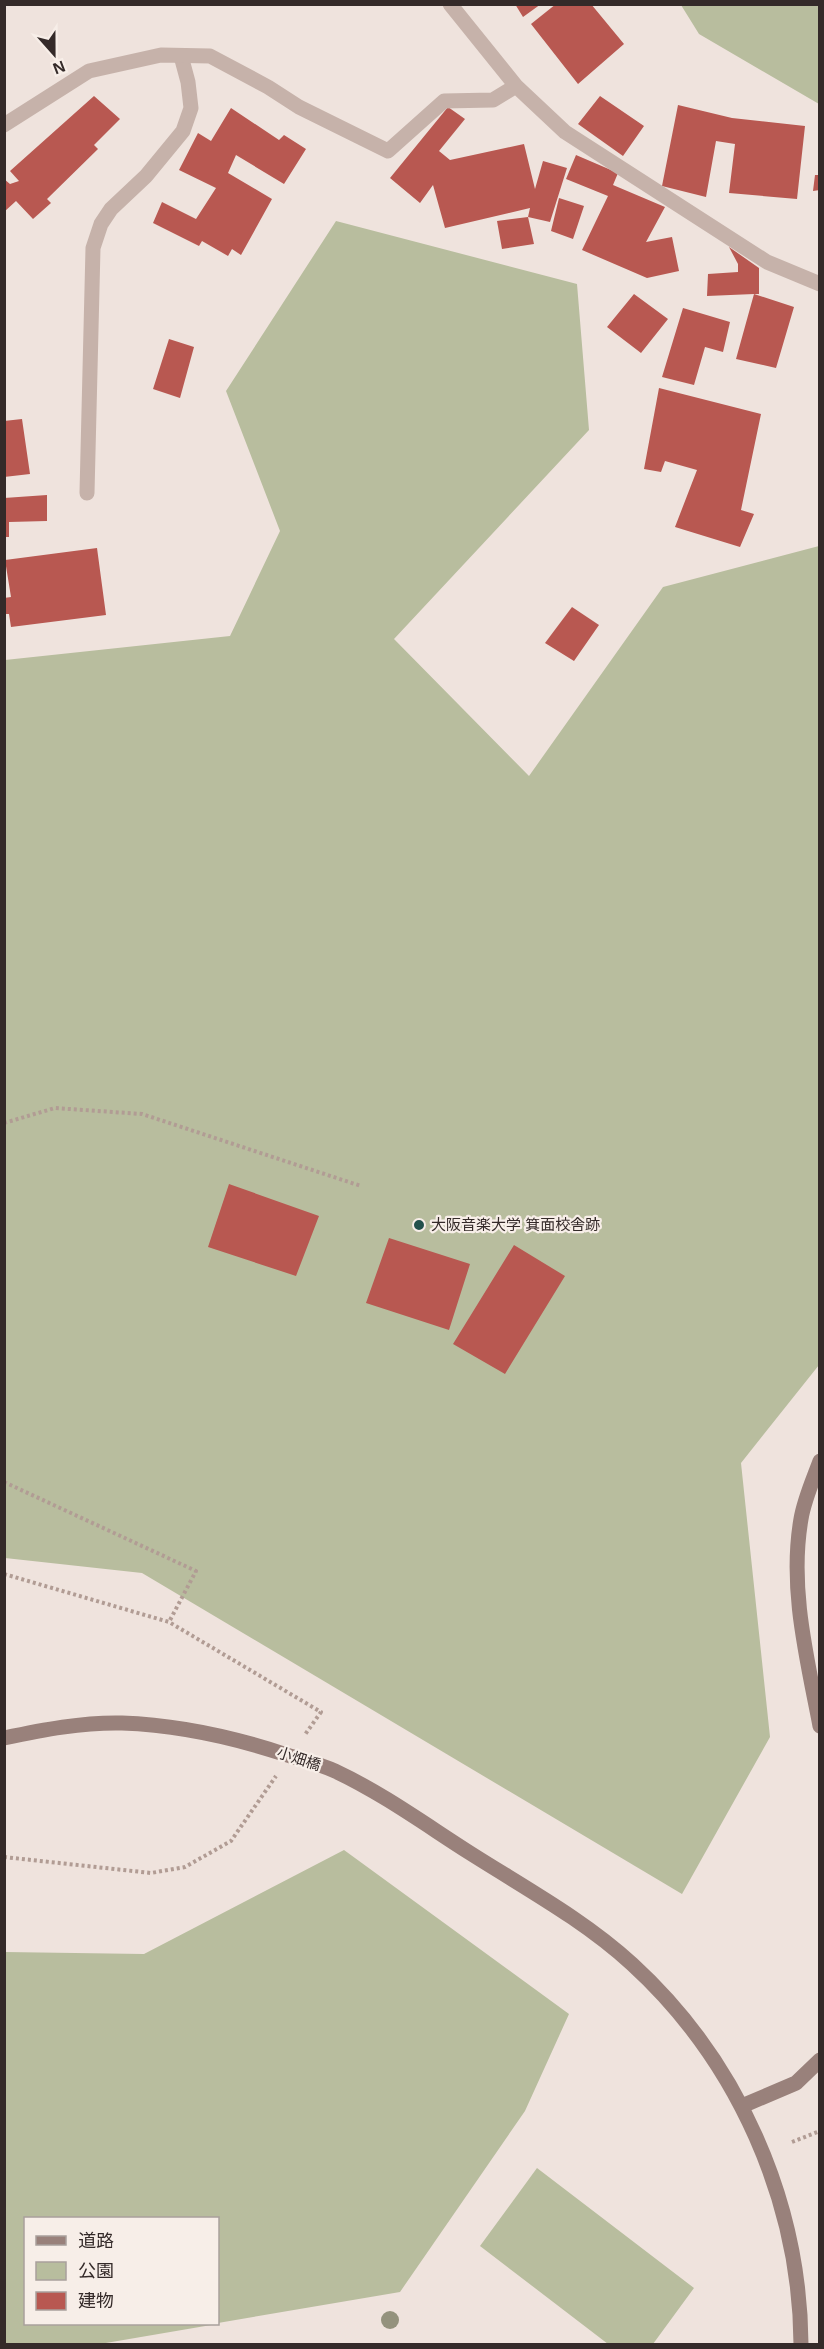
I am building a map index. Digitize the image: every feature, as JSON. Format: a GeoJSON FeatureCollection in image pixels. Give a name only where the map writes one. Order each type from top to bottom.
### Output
{"type":"FeatureCollection","features":[{"type":"Feature","properties":{"kind":"street"},"geometry":{"type":"LineString","coordinates":[[450,4],[516,86],[566,132],[767,262],[819,284]]}},
{"type":"Feature","properties":{"kind":"street"},"geometry":{"type":"LineString","coordinates":[[4,125],[89,71],[161,55],[210,56],[268,87],[298,107],[388,151],[444,101],[493,100],[516,86]]}},
{"type":"Feature","properties":{"kind":"street"},"geometry":{"type":"LineString","coordinates":[[87,493],[93,248],[101,225],[111,209],[146,176],[183,131],[191,108],[188,82],[181,56]]}},
{"type":"Feature","properties":{"kind":"street"},"geometry":{"type":"LineString","coordinates":[[819,1461],[801,1518],[796,1571],[801,1625],[819,1726]]}},
{"type":"Feature","properties":{"kind":"street","name":"小畑橋"},"geometry":{"type":"LineString","coordinates":[[4,1738],[46,1729],[119,1723],[185,1728],[254,1744],[334,1771],[390,1803],[558,1908],[602,1939],[654,1986],[706,2048],[742,2106],[766,2160],[787,2227],[795,2262],[801,2344]]}},
{"type":"Feature","properties":{"kind":"street"},"geometry":{"type":"LineString","coordinates":[[742,2106],[796,2083],[819,2060]]}},
{"type":"Feature","properties":{"kind":"path"},"geometry":{"type":"LineString","coordinates":[[4,1123],[55,1108],[142,1114],[361,1186]]}},
{"type":"Feature","properties":{"kind":"path"},"geometry":{"type":"LineString","coordinates":[[4,1482],[196,1571],[169,1622]]}},
{"type":"Feature","properties":{"kind":"path"},"geometry":{"type":"LineString","coordinates":[[792,2142],[819,2131]]}},
{"type":"Feature","properties":{"kind":"green space"},"geometry":{"type":"Polygon","coordinates":[[[681,5],[819,5],[819,104],[699,34],[681,5]]]}},
{"type":"Feature","properties":{"kind":"green space"},"geometry":{"type":"Polygon","coordinates":[[[336,221],[577,284],[589,430],[394,639],[529,776],[663,587],[819,546],[819,1365],[741,1463],[770,1737],[682,1894],[142,1573],[5,1558],[5,660],[230,636],[280,531],[226,391],[336,221]]]}},
{"type":"Feature","properties":{"kind":"green space"},"geometry":{"type":"Polygon","coordinates":[[[344,1850],[569,2014],[525,2111],[400,2292],[219,2323],[219,2217],[24,2217],[24,2325],[211,2325],[100,2344],[5,2344],[5,1952],[144,1954],[344,1850]]]}},
{"type":"Feature","properties":{"kind":"green space"},"geometry":{"type":"Polygon","coordinates":[[[537,2168],[694,2288],[653,2344],[608,2344],[480,2246],[537,2168]]]}},
{"type":"Feature","properties":{"kind":"building"},"geometry":{"type":"Polygon","coordinates":[[[515,4],[541,4],[523,17],[515,4]]]}},
{"type":"Feature","properties":{"kind":"building"},"geometry":{"type":"Polygon","coordinates":[[[556,4],[591,4],[624,44],[578,84],[531,24],[556,4]]]}},
{"type":"Feature","properties":{"kind":"building"},"geometry":{"type":"Polygon","coordinates":[[[94,96],[120,119],[94,145],[98,149],[47,199],[51,203],[33,219],[16,201],[4,212],[4,179],[10,184],[19,181],[10,171],[94,96]]]}},
{"type":"Feature","properties":{"kind":"building"},"geometry":{"type":"Polygon","coordinates":[[[600,96],[644,126],[623,156],[578,124],[600,96]]]}},
{"type":"Feature","properties":{"kind":"building"},"geometry":{"type":"Polygon","coordinates":[[[678,105],[732,118],[805,126],[797,199],[729,193],[735,144],[716,141],[706,197],[662,186],[678,105]]]}},
{"type":"Feature","properties":{"kind":"building"},"geometry":{"type":"Polygon","coordinates":[[[448,107],[465,119],[439,151],[450,160],[524,144],[535,189],[543,161],[567,168],[550,222],[528,217],[530,208],[445,228],[433,185],[420,203],[390,178],[448,107]]]}},
{"type":"Feature","properties":{"kind":"building"},"geometry":{"type":"Polygon","coordinates":[[[231,108],[279,140],[284,135],[306,149],[284,184],[236,155],[228,173],[272,199],[241,255],[232,249],[228,256],[202,241],[199,246],[153,223],[162,202],[196,219],[216,188],[179,170],[198,133],[211,141],[231,108]]]}},
{"type":"Feature","properties":{"kind":"building"},"geometry":{"type":"Polygon","coordinates":[[[576,155],[618,173],[613,185],[665,207],[646,242],[672,237],[679,271],[647,278],[582,250],[608,196],[566,179],[576,155]]]}},
{"type":"Feature","properties":{"kind":"building"},"geometry":{"type":"Polygon","coordinates":[[[815,175],[820,175],[820,190],[813,191],[815,175]]]}},
{"type":"Feature","properties":{"kind":"building"},"geometry":{"type":"Polygon","coordinates":[[[559,198],[584,206],[573,239],[551,231],[559,198]]]}},
{"type":"Feature","properties":{"kind":"building"},"geometry":{"type":"Polygon","coordinates":[[[528,217],[534,244],[502,249],[497,221],[528,217]]]}},
{"type":"Feature","properties":{"kind":"building"},"geometry":{"type":"Polygon","coordinates":[[[729,247],[759,268],[759,294],[707,296],[708,274],[738,272],[738,264],[729,247]]]}},
{"type":"Feature","properties":{"kind":"building"},"geometry":{"type":"Polygon","coordinates":[[[634,294],[668,319],[641,353],[607,327],[634,294]]]}},
{"type":"Feature","properties":{"kind":"building"},"geometry":{"type":"Polygon","coordinates":[[[754,294],[794,307],[776,368],[736,359],[754,294]]]}},
{"type":"Feature","properties":{"kind":"building"},"geometry":{"type":"Polygon","coordinates":[[[683,308],[730,322],[723,352],[705,347],[694,385],[662,377],[683,308]]]}},
{"type":"Feature","properties":{"kind":"building"},"geometry":{"type":"Polygon","coordinates":[[[169,339],[194,347],[180,398],[153,389],[169,339]]]}},
{"type":"Feature","properties":{"kind":"building"},"geometry":{"type":"Polygon","coordinates":[[[659,388],[761,414],[741,510],[754,514],[740,547],[675,527],[697,470],[665,461],[661,472],[644,469],[659,388]]]}},
{"type":"Feature","properties":{"kind":"building"},"geometry":{"type":"Polygon","coordinates":[[[22,419],[30,474],[4,477],[4,421],[22,419]]]}},
{"type":"Feature","properties":{"kind":"building"},"geometry":{"type":"Polygon","coordinates":[[[47,495],[47,521],[9,522],[9,537],[4,537],[4,498],[47,495]]]}},
{"type":"Feature","properties":{"kind":"building"},"geometry":{"type":"Polygon","coordinates":[[[97,548],[106,615],[11,627],[9,614],[4,614],[4,598],[11,597],[5,560],[97,548]]]}},
{"type":"Feature","properties":{"kind":"building"},"geometry":{"type":"Polygon","coordinates":[[[572,607],[599,625],[574,661],[545,643],[572,607]]]}},
{"type":"Feature","properties":{"kind":"building"},"geometry":{"type":"Polygon","coordinates":[[[229,1184],[319,1216],[296,1276],[208,1247],[229,1184]]]}},
{"type":"Feature","properties":{"kind":"building"},"geometry":{"type":"Polygon","coordinates":[[[389,1238],[470,1264],[449,1330],[366,1303],[389,1238]]]}},
{"type":"Feature","properties":{"kind":"building"},"geometry":{"type":"Polygon","coordinates":[[[514,1245],[565,1276],[505,1374],[453,1344],[514,1245]]]}},
{"type":"Feature","properties":{"kind":"place","name":"大阪音楽大学 箕面校舎跡"},"geometry":{"type":"Point","coordinates":[419,1225]}}]}
